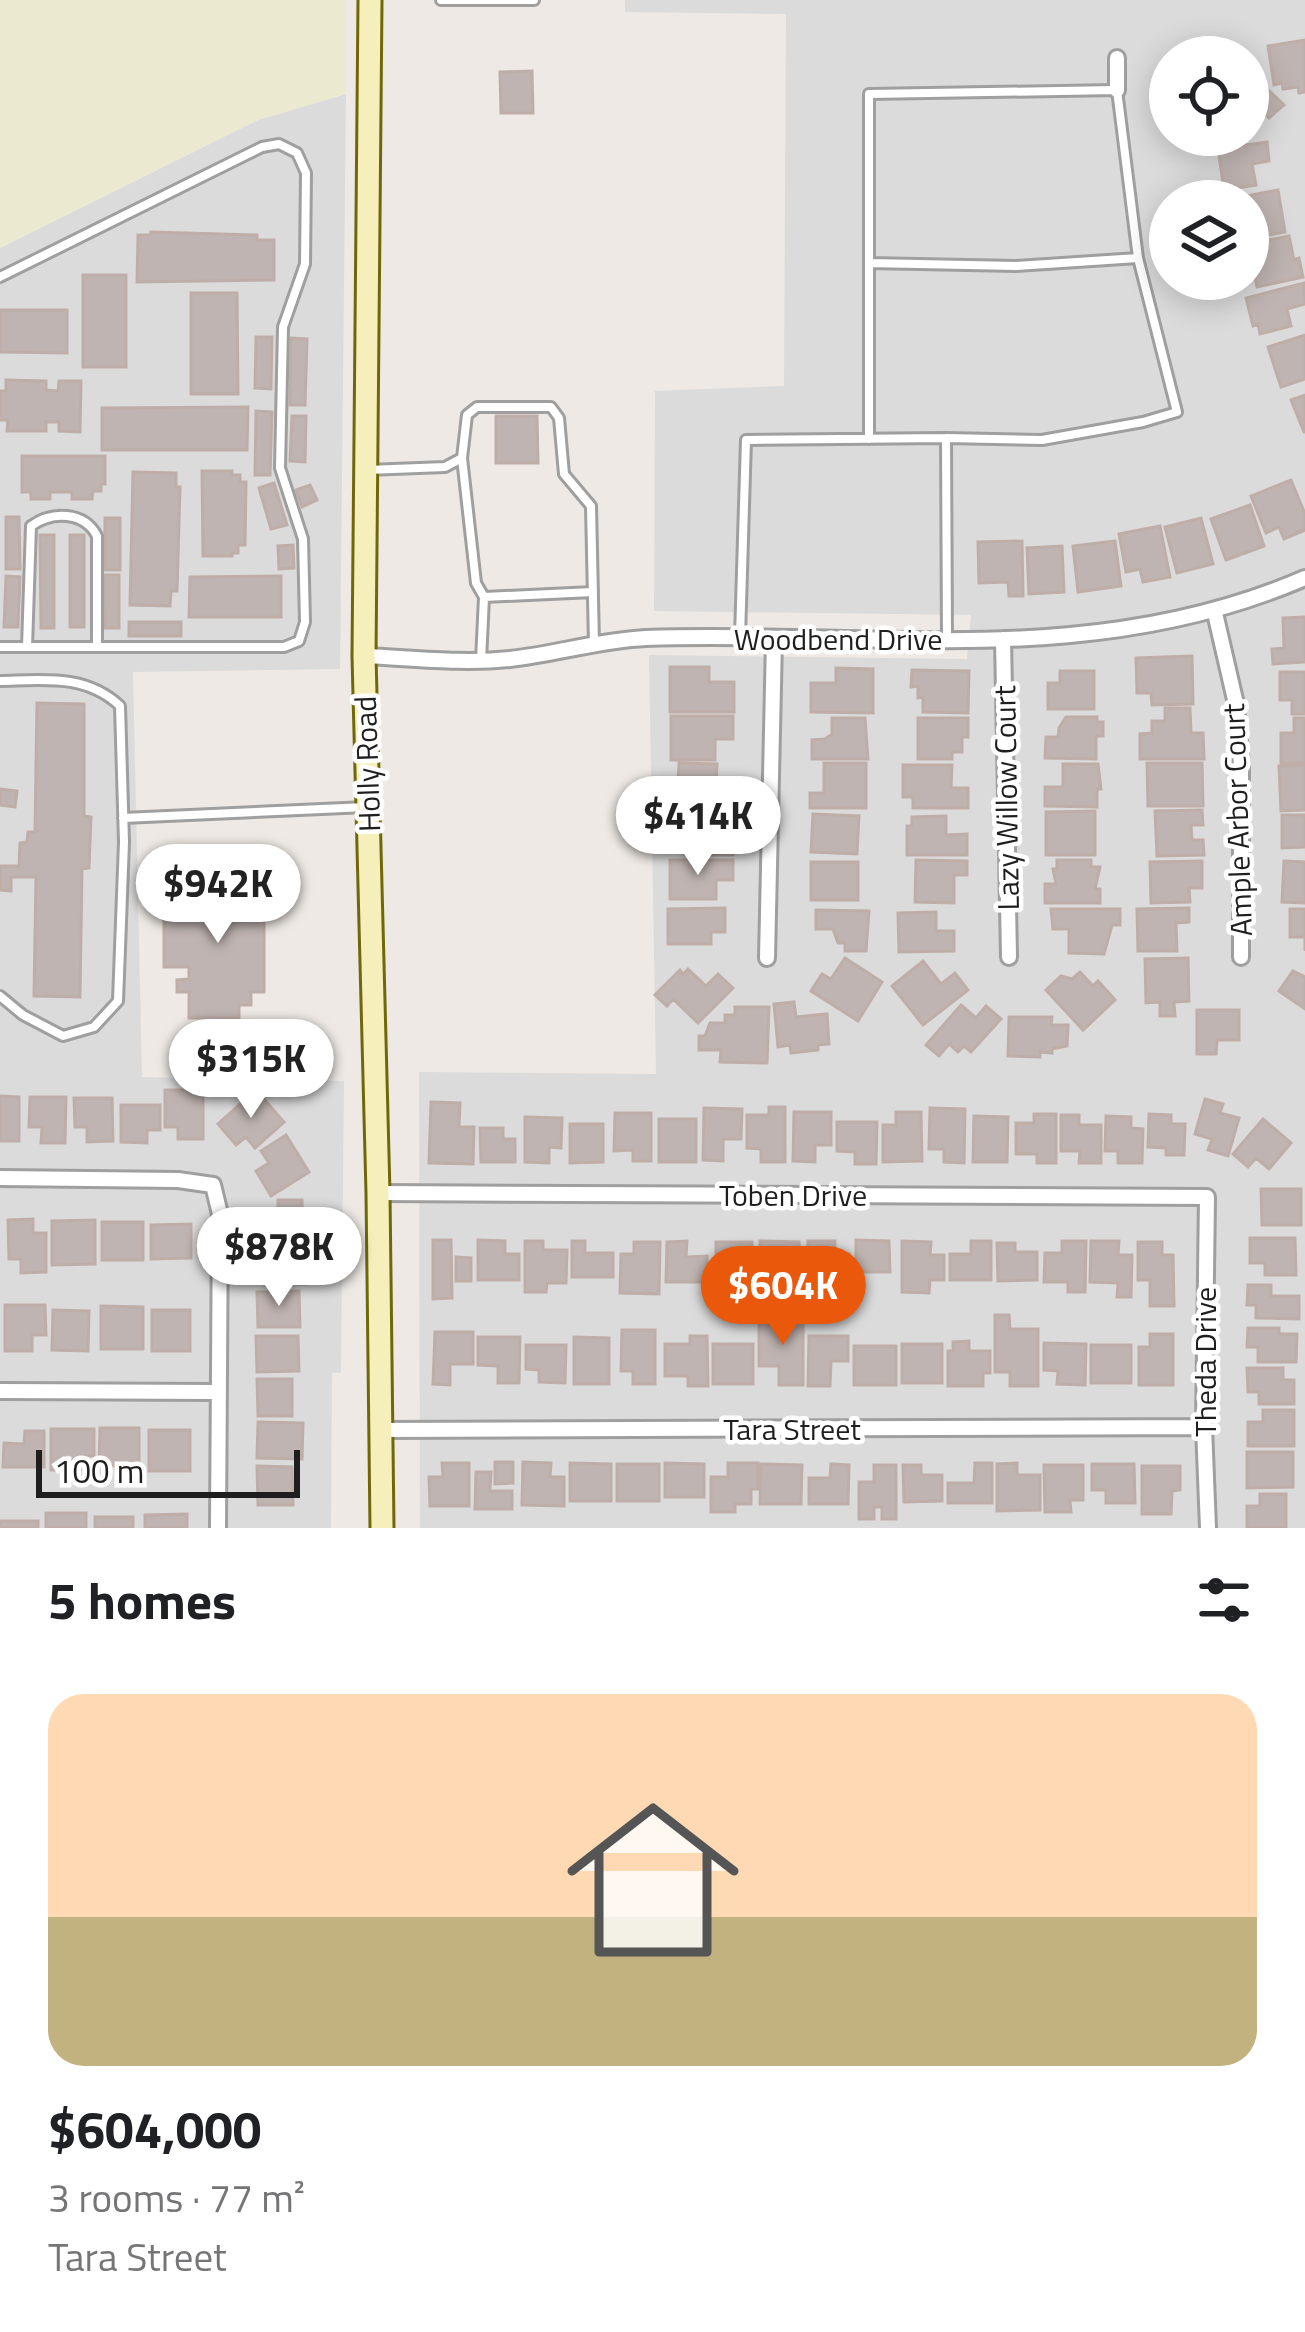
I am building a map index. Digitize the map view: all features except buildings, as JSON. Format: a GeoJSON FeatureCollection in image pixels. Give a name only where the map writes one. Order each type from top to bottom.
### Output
{"type":"FeatureCollection","features":[{"type":"Feature","properties":{"kind":"main road","name":"Holly Road"},"geometry":{"type":"LineString","coordinates":[[370,0],[364,656],[382,1528]]}},
{"type":"Feature","properties":{"kind":"street"},"geometry":{"type":"LineString","coordinates":[[1117,58],[1117,90]]}},
{"type":"Feature","properties":{"kind":"street","name":"Woodbend Drive"},"geometry":{"type":"LineString","coordinates":[[364,656],[481,661],[643,638],[1003,640],[1098,635],[1215,613],[1305,578]]}},
{"type":"Feature","properties":{"kind":"street","name":"Ample Arbor Court"},"geometry":{"type":"LineString","coordinates":[[1215,613],[1236,704],[1239,745],[1240,957]]}},
{"type":"Feature","properties":{"kind":"street"},"geometry":{"type":"LineString","coordinates":[[767,958],[774,640]]}},
{"type":"Feature","properties":{"kind":"street","name":"Lazy Willow Court"},"geometry":{"type":"LineString","coordinates":[[1003,640],[1009,957]]}},
{"type":"Feature","properties":{"kind":"street"},"geometry":{"type":"LineString","coordinates":[[0,1178],[178,1180],[212,1185],[220,1214],[218,1528]]}},
{"type":"Feature","properties":{"kind":"street","name":"Toben Drive"},"geometry":{"type":"LineString","coordinates":[[378,1192],[1207,1197]]}},
{"type":"Feature","properties":{"kind":"street","name":"Theda Drive"},"geometry":{"type":"LineString","coordinates":[[1207,1197],[1204,1427],[1208,1528]]}},
{"type":"Feature","properties":{"kind":"street"},"geometry":{"type":"LineString","coordinates":[[0,1391],[216,1392]]}},
{"type":"Feature","properties":{"kind":"street","name":"Tara Street"},"geometry":{"type":"LineString","coordinates":[[380,1430],[1204,1427]]}},
{"type":"Feature","properties":{"kind":"lane"},"geometry":{"type":"LineString","coordinates":[[441,0],[534,0]]}},
{"type":"Feature","properties":{"kind":"lane"},"geometry":{"type":"LineString","coordinates":[[740,640],[746,440],[1042,440],[1177,412],[1138,259],[1117,90],[868,94],[869,439]]}},
{"type":"Feature","properties":{"kind":"lane"},"geometry":{"type":"LineString","coordinates":[[0,277],[262,147],[279,144],[297,153],[306,173],[305,264],[283,327],[280,468],[303,539],[305,622],[299,640],[284,647],[0,647]]}},
{"type":"Feature","properties":{"kind":"lane"},"geometry":{"type":"LineString","coordinates":[[869,263],[1016,266],[1138,259]]}},
{"type":"Feature","properties":{"kind":"lane"},"geometry":{"type":"LineString","coordinates":[[481,661],[484,597],[476,583],[462,458],[467,415],[477,407],[551,407],[559,418],[564,473],[591,506],[594,645]]}},
{"type":"Feature","properties":{"kind":"lane"},"geometry":{"type":"LineString","coordinates":[[946,438],[947,640]]}},
{"type":"Feature","properties":{"kind":"lane"},"geometry":{"type":"LineString","coordinates":[[366,470],[445,467],[462,458]]}},
{"type":"Feature","properties":{"kind":"lane"},"geometry":{"type":"LineString","coordinates":[[28,647],[31,526],[50,518],[79,516],[88,520],[97,536],[97,647]]}},
{"type":"Feature","properties":{"kind":"lane"},"geometry":{"type":"LineString","coordinates":[[484,597],[593,592]]}},
{"type":"Feature","properties":{"kind":"lane"},"geometry":{"type":"LineString","coordinates":[[0,680],[76,680],[104,692],[120,706],[123,818],[118,1001],[94,1027],[63,1036],[23,1015],[0,996]]}},
{"type":"Feature","properties":{"kind":"lane"},"geometry":{"type":"LineString","coordinates":[[123,818],[368,807]]}},
{"type":"Feature","properties":{"kind":"shaded area"},"geometry":{"type":"Polygon","coordinates":[[[0,0],[346,0],[346,94],[258,120],[0,248],[0,0]]]}},
{"type":"Feature","properties":{"kind":"shaded area"},"geometry":{"type":"Polygon","coordinates":[[[625,0],[1305,0],[1305,1528],[420,1528],[419,1072],[656,1074],[649,655],[967,659],[971,615],[654,611],[655,391],[784,386],[786,14],[625,12],[625,0]]]}},
{"type":"Feature","properties":{"kind":"shaded area"},"geometry":{"type":"Polygon","coordinates":[[[346,94],[340,669],[133,672],[142,1077],[344,1081],[341,1373],[332,1373],[331,1528],[0,1528],[0,248],[258,120],[346,94]]]}}]}
